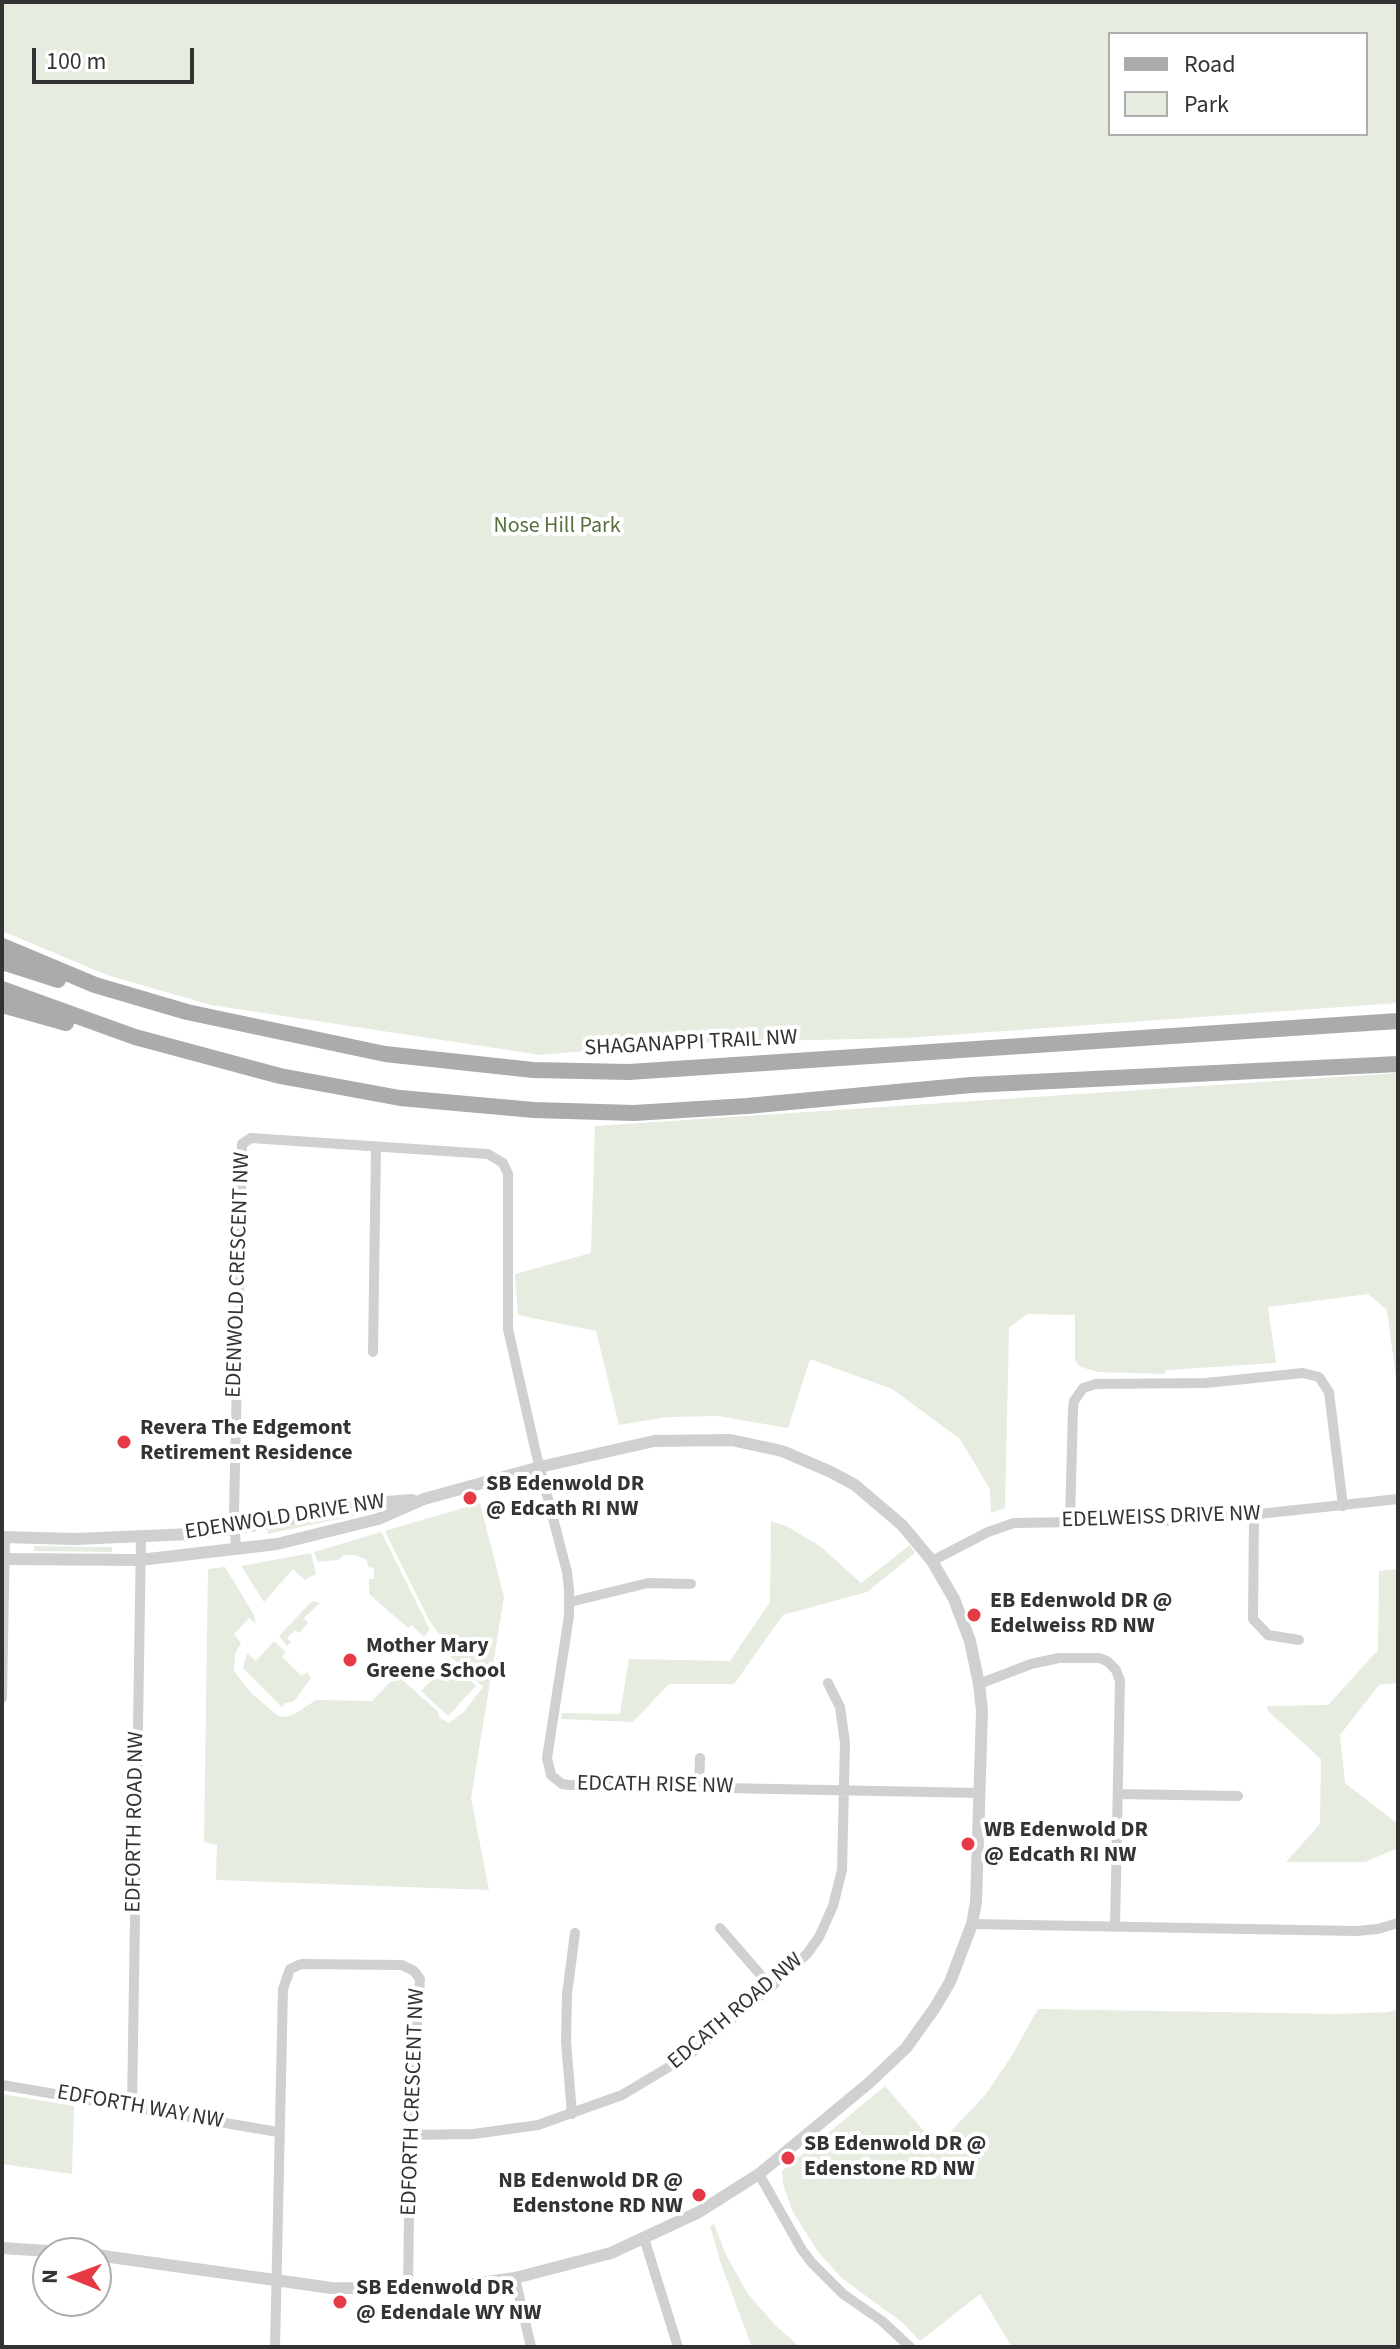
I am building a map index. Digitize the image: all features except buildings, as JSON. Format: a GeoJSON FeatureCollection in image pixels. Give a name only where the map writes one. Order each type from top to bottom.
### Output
{"type":"FeatureCollection","features":[{"type":"Feature","properties":{"kind":"main road","name":"SHAGANAPPI TRAIL NW"},"geometry":{"type":"LineString","coordinates":[[2,946],[95,985],[187,1012],[371,1052],[533,1070],[629,1072],[1398,1021]]}},
{"type":"Feature","properties":{"kind":"main road"},"geometry":{"type":"LineString","coordinates":[[2,962],[71,984],[95,985]]}},
{"type":"Feature","properties":{"kind":"main road"},"geometry":{"type":"LineString","coordinates":[[2,989],[135,1037],[280,1076],[400,1098],[534,1110],[634,1113],[971,1085],[1398,1064]]}},
{"type":"Feature","properties":{"kind":"main road"},"geometry":{"type":"LineString","coordinates":[[2,1005],[122,1039],[135,1037]]}},
{"type":"Feature","properties":{"kind":"street","name":"EDENWOLD CRESCENT NW"},"geometry":{"type":"LineString","coordinates":[[236,1550],[242,1144],[251,1138],[488,1154],[498,1158],[506,1167],[508,1329],[540,1467]]}},
{"type":"Feature","properties":{"kind":"street"},"geometry":{"type":"LineString","coordinates":[[373,1352],[376,1147]]}},
{"type":"Feature","properties":{"kind":"street"},"geometry":{"type":"LineString","coordinates":[[1070,1520],[1073,1409],[1074,1401],[1083,1388],[1096,1384],[1206,1383],[1303,1373],[1319,1377],[1329,1392],[1343,1506]]}},
{"type":"Feature","properties":{"kind":"street","name":"EDENWOLD DRIVE NW"},"geometry":{"type":"LineString","coordinates":[[3,1559],[140,1560],[277,1544],[378,1519],[424,1499],[540,1467],[673,1439],[731,1440],[804,1459],[855,1485],[902,1525],[932,1561],[963,1620],[979,1684],[982,1711],[978,1874],[972,1924],[950,1982],[916,2035],[869,2083],[759,2174],[699,2212],[611,2253],[515,2278],[439,2289],[360,2290],[276,2282],[112,2257]]}},
{"type":"Feature","properties":{"kind":"street","name":"EDCATH RISE NW"},"geometry":{"type":"LineString","coordinates":[[540,1467],[567,1572],[570,1602],[547,1758],[551,1775],[562,1784],[980,1793]]}},
{"type":"Feature","properties":{"kind":"street","name":"EDENWOLD DRIVE NW"},"geometry":{"type":"LineString","coordinates":[[3,1537],[141,1537],[234,1529],[374,1503],[424,1499]]}},
{"type":"Feature","properties":{"kind":"street","name":"EDELWEISS DRIVE NW"},"geometry":{"type":"LineString","coordinates":[[932,1561],[988,1532],[1014,1523],[1191,1521],[1254,1517],[1398,1499]]}},
{"type":"Feature","properties":{"kind":"street"},"geometry":{"type":"LineString","coordinates":[[1254,1517],[1253,1619],[1268,1635],[1299,1640]]}},
{"type":"Feature","properties":{"kind":"street"},"geometry":{"type":"LineString","coordinates":[[2,1698],[3,1537]]}},
{"type":"Feature","properties":{"kind":"street","name":"EDFORTH ROAD NW"},"geometry":{"type":"LineString","coordinates":[[132,2107],[141,1537]]}},
{"type":"Feature","properties":{"kind":"street"},"geometry":{"type":"LineString","coordinates":[[570,1602],[648,1583],[691,1584]]}},
{"type":"Feature","properties":{"kind":"street"},"geometry":{"type":"LineString","coordinates":[[979,1684],[1031,1664],[1059,1658],[1107,1661],[1116,1670],[1120,1681],[1115,1926]]}},
{"type":"Feature","properties":{"kind":"street","name":"EDCATH ROAD NW"},"geometry":{"type":"LineString","coordinates":[[410,2135],[474,2134],[538,2125],[622,2095],[667,2070],[712,2037],[807,1954],[819,1937],[833,1906],[842,1870],[843,1724],[835,1693],[828,1683]]}},
{"type":"Feature","properties":{"kind":"street"},"geometry":{"type":"LineString","coordinates":[[699,1787],[700,1758]]}},
{"type":"Feature","properties":{"kind":"street"},"geometry":{"type":"LineString","coordinates":[[1118,1794],[1238,1796]]}},
{"type":"Feature","properties":{"kind":"street"},"geometry":{"type":"LineString","coordinates":[[972,1924],[1356,1931],[1398,1923]]}},
{"type":"Feature","properties":{"kind":"street"},"geometry":{"type":"LineString","coordinates":[[720,1928],[771,1987]]}},
{"type":"Feature","properties":{"kind":"street"},"geometry":{"type":"LineString","coordinates":[[572,2114],[566,2022],[575,1933]]}},
{"type":"Feature","properties":{"kind":"street","name":"EDFORTH CRESCENT NW"},"geometry":{"type":"LineString","coordinates":[[275,2347],[284,1980],[290,1969],[297,1966],[322,1963],[402,1965],[414,1971],[420,1979],[422,1989],[410,2135],[408,2291]]}},
{"type":"Feature","properties":{"kind":"street","name":"EDFORTH WAY NW"},"geometry":{"type":"LineString","coordinates":[[2,2085],[278,2132]]}},
{"type":"Feature","properties":{"kind":"street"},"geometry":{"type":"LineString","coordinates":[[759,2174],[812,2263],[843,2294],[882,2321],[910,2347]]}},
{"type":"Feature","properties":{"kind":"street"},"geometry":{"type":"LineString","coordinates":[[644,2238],[678,2347]]}},
{"type":"Feature","properties":{"kind":"street"},"geometry":{"type":"LineString","coordinates":[[2,2248],[32,2250]]}},
{"type":"Feature","properties":{"kind":"street"},"geometry":{"type":"LineString","coordinates":[[515,2278],[531,2347]]}},
{"type":"Feature","properties":{"kind":"green space","name":"Nose Hill Park"},"geometry":{"type":"Polygon","coordinates":[[[2,2],[1398,2],[1398,1003],[906,1038],[674,1043],[541,1055],[211,1005],[107,975],[2,931],[2,2]]]}},
{"type":"Feature","properties":{"kind":"green space"},"geometry":{"type":"Polygon","coordinates":[[[1398,1073],[1398,1393],[1387,1310],[1368,1294],[1268,1307],[1276,1363],[1167,1370],[1164,1374],[1098,1372],[1081,1367],[1075,1361],[1075,1315],[1027,1314],[1009,1328],[1005,1508],[991,1513],[990,1489],[960,1439],[892,1389],[810,1359],[788,1428],[718,1416],[668,1417],[619,1425],[596,1331],[518,1315],[515,1274],[591,1253],[595,1126],[1398,1073]]]}},
{"type":"Feature","properties":{"kind":"green space","name":"Mother Mary Greene School"},"geometry":{"type":"Polygon","coordinates":[[[480,1503],[504,1597],[471,1798],[489,1890],[216,1880],[217,1845],[204,1842],[208,1569],[225,1567],[254,1615],[256,1624],[249,1618],[234,1634],[241,1643],[235,1654],[234,1671],[251,1693],[277,1715],[293,1715],[316,1700],[372,1701],[397,1675],[438,1712],[440,1718],[449,1723],[464,1712],[483,1687],[448,1654],[448,1647],[429,1620],[385,1531],[480,1503]]]}},
{"type":"Feature","properties":{"kind":"green space"},"geometry":{"type":"Polygon","coordinates":[[[365,1510],[366,1513],[268,1534],[267,1529],[365,1510]]]}},
{"type":"Feature","properties":{"kind":"green space"},"geometry":{"type":"Polygon","coordinates":[[[771,1521],[820,1546],[861,1583],[910,1545],[915,1553],[867,1592],[783,1615],[734,1684],[669,1684],[633,1722],[561,1719],[562,1713],[620,1714],[629,1659],[730,1661],[770,1602],[771,1521]]]}},
{"type":"Feature","properties":{"kind":"green space"},"geometry":{"type":"Polygon","coordinates":[[[381,1532],[430,1630],[424,1637],[412,1625],[408,1628],[369,1594],[369,1579],[374,1579],[374,1568],[368,1567],[367,1560],[344,1555],[338,1560],[318,1562],[314,1552],[381,1532]]]}},
{"type":"Feature","properties":{"kind":"green space"},"geometry":{"type":"Polygon","coordinates":[[[34,1546],[112,1547],[112,1552],[34,1551],[34,1546]]]}},
{"type":"Feature","properties":{"kind":"green space"},"geometry":{"type":"Polygon","coordinates":[[[311,1553],[316,1574],[305,1580],[293,1569],[264,1602],[241,1566],[311,1553]]]}},
{"type":"Feature","properties":{"kind":"green space"},"geometry":{"type":"Polygon","coordinates":[[[1398,1569],[1398,1683],[1379,1685],[1340,1735],[1345,1783],[1398,1824],[1398,1848],[1365,1862],[1286,1862],[1320,1824],[1321,1759],[1268,1711],[1267,1706],[1328,1705],[1378,1650],[1379,1571],[1398,1569]]]}},
{"type":"Feature","properties":{"kind":"green space"},"geometry":{"type":"Polygon","coordinates":[[[312,1601],[320,1603],[304,1618],[308,1623],[299,1633],[295,1630],[287,1638],[291,1642],[287,1646],[279,1636],[312,1601]]]}},
{"type":"Feature","properties":{"kind":"green space"},"geometry":{"type":"Polygon","coordinates":[[[274,1641],[286,1652],[282,1657],[302,1676],[307,1672],[311,1678],[294,1701],[282,1707],[243,1668],[247,1653],[256,1661],[274,1641]]]}},
{"type":"Feature","properties":{"kind":"green space"},"geometry":{"type":"Polygon","coordinates":[[[449,1661],[476,1686],[448,1716],[421,1691],[449,1661]]]}},
{"type":"Feature","properties":{"kind":"green space"},"geometry":{"type":"Polygon","coordinates":[[[1038,2009],[1337,2014],[1398,2009],[1398,2347],[1012,2347],[980,2294],[920,2341],[903,2323],[843,2279],[818,2252],[793,2212],[783,2184],[782,2171],[885,2086],[937,2146],[986,2094],[1038,2009]]]}},
{"type":"Feature","properties":{"kind":"green space"},"geometry":{"type":"Polygon","coordinates":[[[2,2094],[74,2106],[72,2174],[2,2164],[2,2094]]]}},
{"type":"Feature","properties":{"kind":"green space"},"geometry":{"type":"Polygon","coordinates":[[[714,2224],[726,2255],[748,2294],[775,2325],[800,2347],[752,2347],[721,2264],[710,2226],[714,2224]]]}},
{"type":"Feature","properties":{"kind":"place","name":"Revera The Edgemont Retirement Residence"},"geometry":{"type":"Point","coordinates":[124,1442]}},
{"type":"Feature","properties":{"kind":"place","name":"SB Edenwold DR @ Edcath RI NW"},"geometry":{"type":"Point","coordinates":[470,1498]}},
{"type":"Feature","properties":{"kind":"place","name":"EB Edenwold DR @ Edelweiss RD NW"},"geometry":{"type":"Point","coordinates":[974,1615]}},
{"type":"Feature","properties":{"kind":"place","name":"Mother Mary Greene School"},"geometry":{"type":"Point","coordinates":[350,1660]}},
{"type":"Feature","properties":{"kind":"place","name":"WB Edenwold DR @ Edcath RI NW"},"geometry":{"type":"Point","coordinates":[968,1844]}},
{"type":"Feature","properties":{"kind":"place","name":"SB Edenwold DR @ Edenstone RD NW"},"geometry":{"type":"Point","coordinates":[788,2158]}},
{"type":"Feature","properties":{"kind":"place","name":"NB Edenwold DR @ Edenstone RD NW"},"geometry":{"type":"Point","coordinates":[699,2195]}},
{"type":"Feature","properties":{"kind":"place","name":"SB Edenwold DR @ Edendale WY NW"},"geometry":{"type":"Point","coordinates":[340,2302]}}]}
